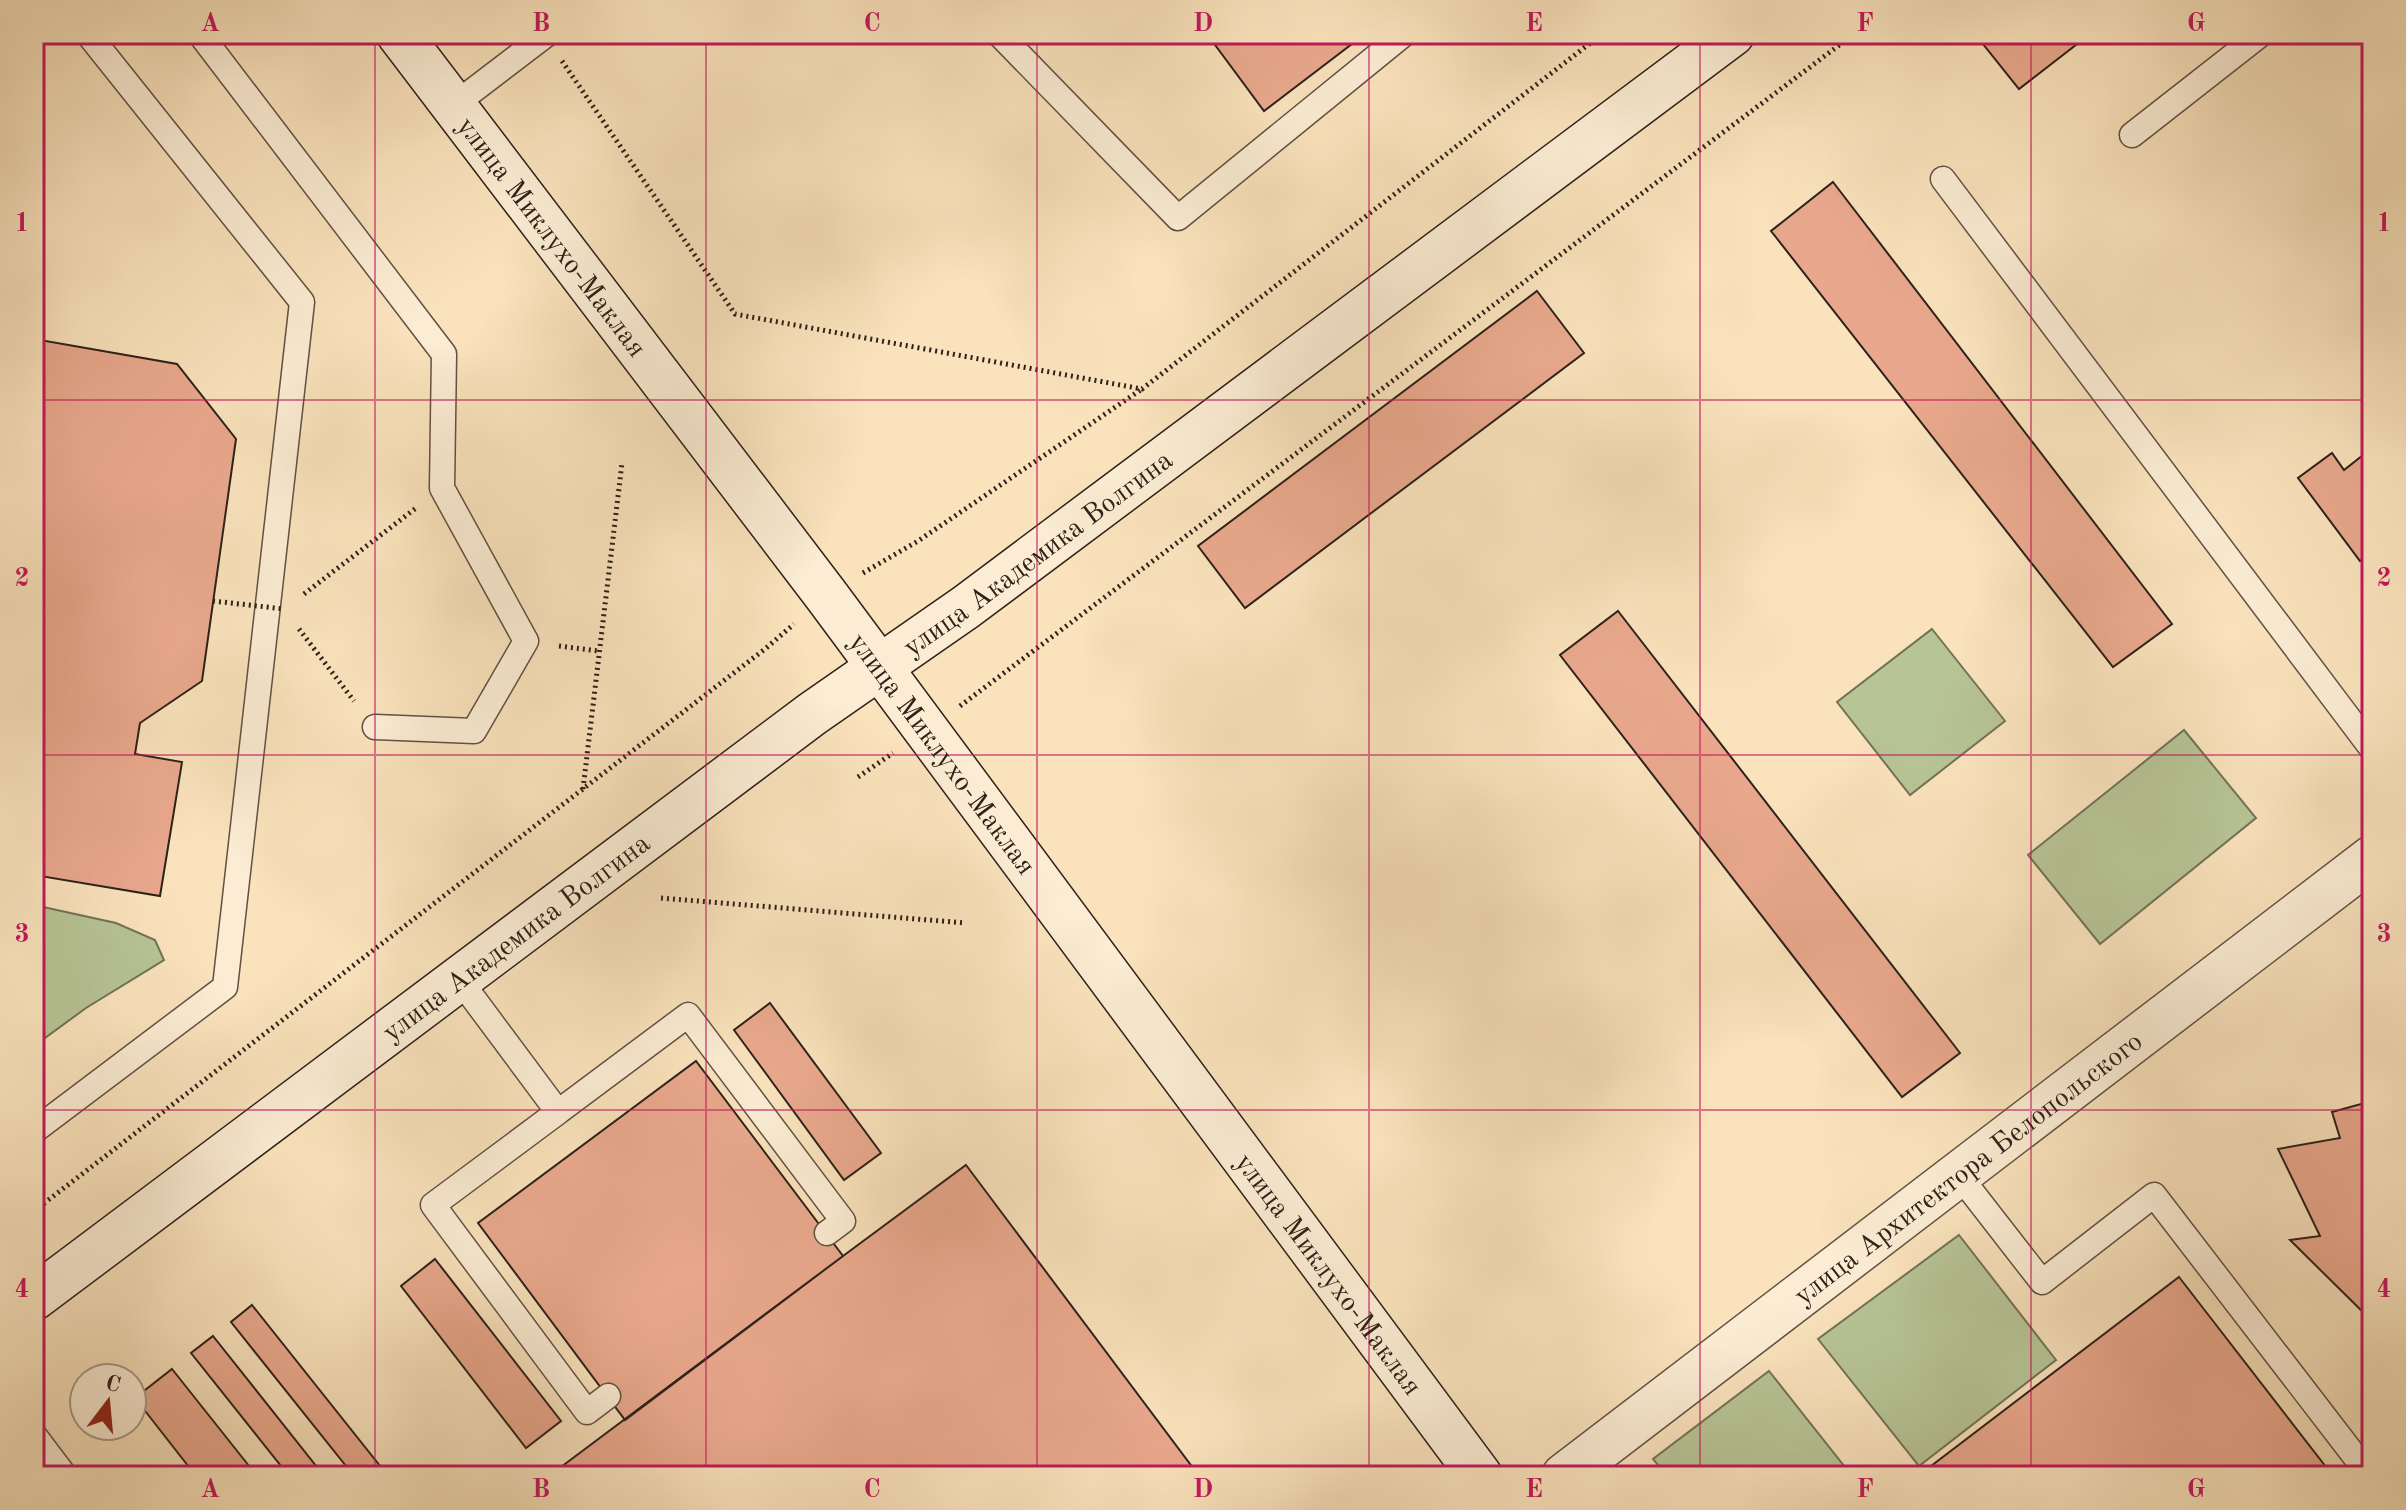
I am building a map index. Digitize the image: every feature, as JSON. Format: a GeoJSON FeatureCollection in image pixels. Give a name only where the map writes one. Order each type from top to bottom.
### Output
{"type":"FeatureCollection","features":[{"type":"Feature","properties":{"kind":"street","name":"улица Миклухо-Маклая"},"geometry":{"type":"LineString","coordinates":[[399,34],[826,595],[1480,1476]]}},
{"type":"Feature","properties":{"kind":"street","name":"улица Академика Волгина"},"geometry":{"type":"LineString","coordinates":[[34,1298],[812,714],[966,607],[1732,34]]}},
{"type":"Feature","properties":{"kind":"street","name":"улица Архитектора Белопольского"},"geometry":{"type":"LineString","coordinates":[[1564,1476],[2372,858]]}},
{"type":"Feature","properties":{"kind":"lane"},"geometry":{"type":"LineString","coordinates":[[34,1131],[225,987],[302,302],[88,34]]}},
{"type":"Feature","properties":{"kind":"lane"},"geometry":{"type":"LineString","coordinates":[[200,34],[444,354],[442,488],[526,641],[474,731],[375,727]]}},
{"type":"Feature","properties":{"kind":"lane"},"geometry":{"type":"LineString","coordinates":[[999,34],[1178,218],[1404,34]]}},
{"type":"Feature","properties":{"kind":"lane"},"geometry":{"type":"LineString","coordinates":[[2132,135],[2261,34]]}},
{"type":"Feature","properties":{"kind":"lane"},"geometry":{"type":"LineString","coordinates":[[454,105],[546,35]]}},
{"type":"Feature","properties":{"kind":"lane"},"geometry":{"type":"LineString","coordinates":[[1943,179],[2372,749]]}},
{"type":"Feature","properties":{"kind":"lane"},"geometry":{"type":"LineString","coordinates":[[459,979],[558,1112]]}},
{"type":"Feature","properties":{"kind":"lane"},"geometry":{"type":"LineString","coordinates":[[608,1396],[587,1412],[433,1205],[688,1015],[843,1221],[827,1233]]}},
{"type":"Feature","properties":{"kind":"lane"},"geometry":{"type":"LineString","coordinates":[[1958,1174],[2042,1282],[2154,1195],[2370,1476]]}},
{"type":"Feature","properties":{"kind":"lane"},"geometry":{"type":"LineString","coordinates":[[34,1435],[51,1471]]}},
{"type":"Feature","properties":{"kind":"path"},"geometry":{"type":"LineString","coordinates":[[34,1211],[765,649],[826,595],[918,541],[1142,389],[1602,34]]}},
{"type":"Feature","properties":{"kind":"path"},"geometry":{"type":"LineString","coordinates":[[1011,670],[1854,34]]}},
{"type":"Feature","properties":{"kind":"path"},"geometry":{"type":"LineString","coordinates":[[546,35],[735,314],[1142,389]]}},
{"type":"Feature","properties":{"kind":"path"},"geometry":{"type":"LineString","coordinates":[[582,790],[622,463]]}},
{"type":"Feature","properties":{"kind":"path"},"geometry":{"type":"LineString","coordinates":[[213,601],[284,609],[398,522]]}},
{"type":"Feature","properties":{"kind":"path"},"geometry":{"type":"LineString","coordinates":[[284,609],[375,727]]}},
{"type":"Feature","properties":{"kind":"path"},"geometry":{"type":"LineString","coordinates":[[526,641],[599,651]]}},
{"type":"Feature","properties":{"kind":"path"},"geometry":{"type":"LineString","coordinates":[[661,898],[965,923]]}},
{"type":"Feature","properties":{"kind":"green space"},"geometry":{"type":"Polygon","coordinates":[[[1932,629],[2005,721],[1910,795],[1837,702],[1932,629]]]}},
{"type":"Feature","properties":{"kind":"green space"},"geometry":{"type":"Polygon","coordinates":[[[2184,730],[2256,818],[2100,944],[2028,855],[2184,730]]]}},
{"type":"Feature","properties":{"kind":"green space"},"geometry":{"type":"Polygon","coordinates":[[[34,905],[116,923],[155,940],[164,960],[86,1008],[34,1046],[34,905]]]}},
{"type":"Feature","properties":{"kind":"green space"},"geometry":{"type":"Polygon","coordinates":[[[1959,1235],[2056,1360],[1919,1466],[1818,1339],[1959,1235]]]}},
{"type":"Feature","properties":{"kind":"green space"},"geometry":{"type":"Polygon","coordinates":[[[1769,1371],[1852,1476],[1667,1476],[1653,1459],[1769,1371]]]}},
{"type":"Feature","properties":{"kind":"building"},"geometry":{"type":"Polygon","coordinates":[[[1207,34],[1365,34],[1264,111],[1207,34]]]}},
{"type":"Feature","properties":{"kind":"building"},"geometry":{"type":"Polygon","coordinates":[[[1975,34],[2090,34],[2019,89],[1975,34]]]}},
{"type":"Feature","properties":{"kind":"building"},"geometry":{"type":"Polygon","coordinates":[[[1833,182],[2172,624],[2113,667],[1771,231],[1833,182]]]}},
{"type":"Feature","properties":{"kind":"building"},"geometry":{"type":"Polygon","coordinates":[[[1537,291],[1584,353],[1245,608],[1198,546],[1537,291]]]}},
{"type":"Feature","properties":{"kind":"building"},"geometry":{"type":"Polygon","coordinates":[[[34,339],[177,364],[236,439],[202,681],[140,723],[135,754],[182,762],[160,896],[34,875],[34,339]]]}},
{"type":"Feature","properties":{"kind":"building"},"geometry":{"type":"Polygon","coordinates":[[[2372,448],[2372,552],[2360,561],[2298,478],[2332,453],[2344,470],[2372,448]]]}},
{"type":"Feature","properties":{"kind":"building"},"geometry":{"type":"Polygon","coordinates":[[[1618,611],[1960,1053],[1902,1097],[1560,655],[1618,611]]]}},
{"type":"Feature","properties":{"kind":"building"},"geometry":{"type":"Polygon","coordinates":[[[770,1003],[881,1153],[844,1180],[734,1030],[770,1003]]]}},
{"type":"Feature","properties":{"kind":"building"},"geometry":{"type":"Polygon","coordinates":[[[696,1061],[843,1256],[625,1420],[478,1223],[696,1061]]]}},
{"type":"Feature","properties":{"kind":"building"},"geometry":{"type":"Polygon","coordinates":[[[2372,1101],[2372,1321],[2290,1240],[2320,1236],[2278,1149],[2340,1138],[2332,1112],[2372,1101]]]}},
{"type":"Feature","properties":{"kind":"building"},"geometry":{"type":"Polygon","coordinates":[[[966,1165],[1199,1476],[549,1476],[843,1256],[966,1165]]]}},
{"type":"Feature","properties":{"kind":"building"},"geometry":{"type":"Polygon","coordinates":[[[435,1259],[561,1421],[526,1448],[401,1286],[435,1259]]]}},
{"type":"Feature","properties":{"kind":"building"},"geometry":{"type":"Polygon","coordinates":[[[2179,1277],[2333,1476],[1918,1476],[2179,1277]]]}},
{"type":"Feature","properties":{"kind":"building"},"geometry":{"type":"Polygon","coordinates":[[[252,1305],[388,1476],[354,1476],[231,1322],[252,1305]]]}},
{"type":"Feature","properties":{"kind":"building"},"geometry":{"type":"Polygon","coordinates":[[[213,1336],[324,1476],[289,1476],[191,1353],[213,1336]]]}},
{"type":"Feature","properties":{"kind":"building"},"geometry":{"type":"Polygon","coordinates":[[[172,1369],[257,1476],[196,1476],[148,1415],[148,1388],[172,1369]]]}}]}
